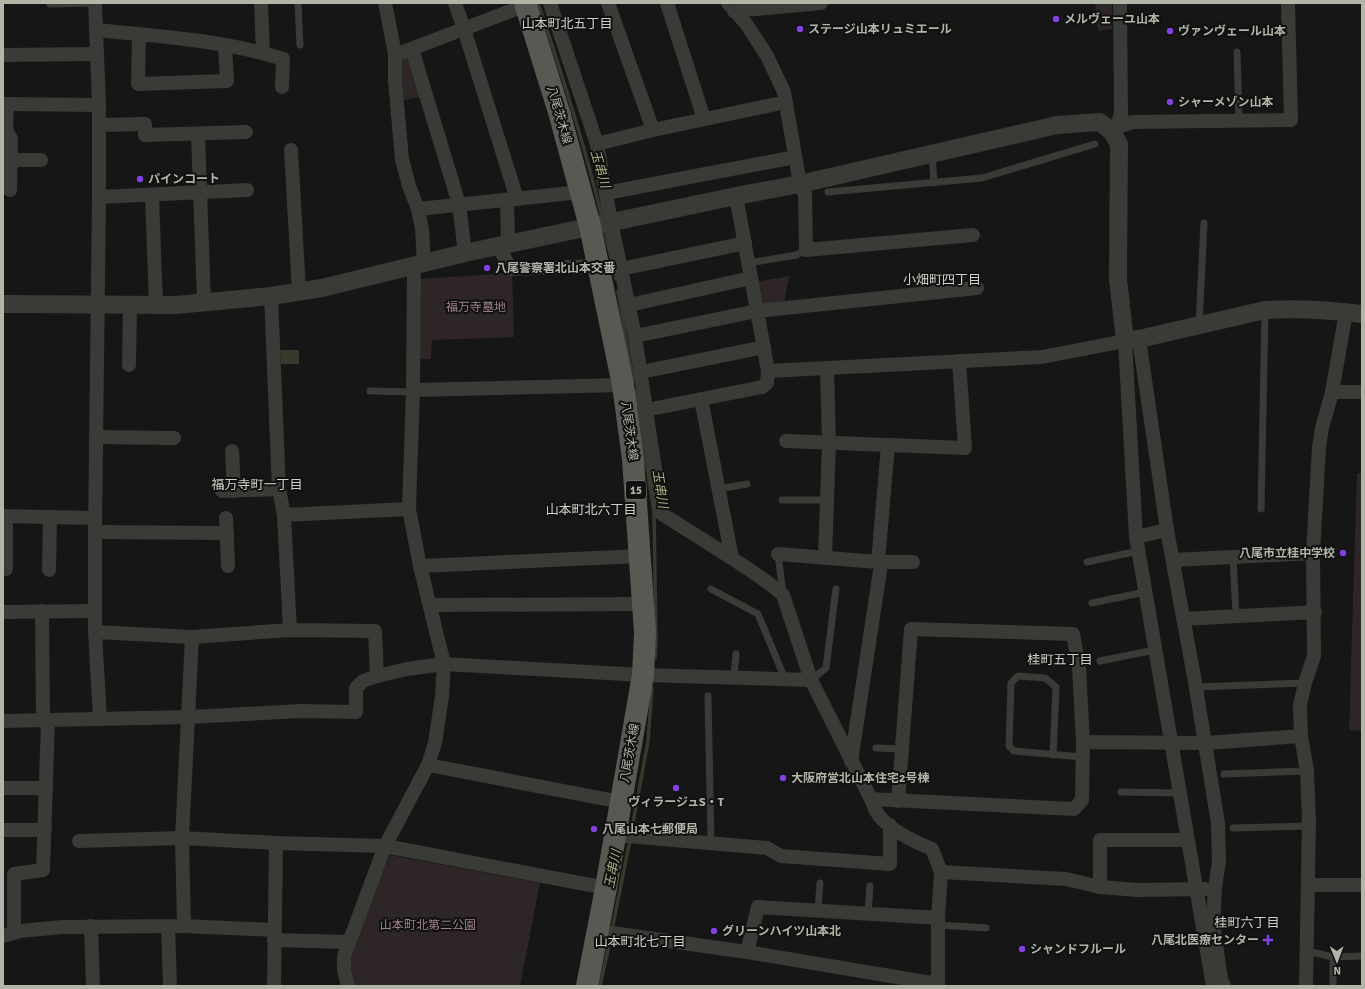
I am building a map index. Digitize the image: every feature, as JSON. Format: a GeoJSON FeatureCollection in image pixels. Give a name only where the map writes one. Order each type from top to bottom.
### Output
{"type":"FeatureCollection","features":[{"type":"Feature","properties":{"kind":"main road","name":"八尾茨木線"},"geometry":{"type":"LineString","coordinates":[[528,4],[581,192],[601,224],[598,266],[626,339],[623,385],[633,459],[649,675],[621,802],[626,836],[606,888],[600,932],[587,986]]}},
{"type":"Feature","properties":{"kind":"street"},"geometry":{"type":"LineString","coordinates":[[95,3],[99,105],[99,197],[94,525],[95,632],[100,719]]}},
{"type":"Feature","properties":{"kind":"street"},"geometry":{"type":"LineString","coordinates":[[261,3],[263,53]]}},
{"type":"Feature","properties":{"kind":"street"},"geometry":{"type":"LineString","coordinates":[[348,986],[344,970],[344,956],[349,942],[386,846],[428,765],[436,743],[442,696],[444,664],[420,566],[409,509],[413,391],[422,229],[418,209],[409,186],[402,159],[395,81],[395,54],[385,3]]}},
{"type":"Feature","properties":{"kind":"street"},"geometry":{"type":"LineString","coordinates":[[455,3],[464,28],[512,199],[503,245],[511,269],[598,266]]}},
{"type":"Feature","properties":{"kind":"street"},"geometry":{"type":"LineString","coordinates":[[550,3],[597,144],[606,193],[601,224],[621,269],[629,305],[626,339],[641,372],[662,514],[774,586],[783,595],[811,680],[871,799],[876,812],[890,825],[911,840],[932,849],[941,872],[938,921],[938,985],[747,952],[600,932]]}},
{"type":"Feature","properties":{"kind":"street"},"geometry":{"type":"LineString","coordinates":[[608,3],[653,130]]}},
{"type":"Feature","properties":{"kind":"street"},"geometry":{"type":"LineString","coordinates":[[667,3],[704,119]]}},
{"type":"Feature","properties":{"kind":"street"},"geometry":{"type":"LineString","coordinates":[[735,7],[821,3]]}},
{"type":"Feature","properties":{"kind":"street"},"geometry":{"type":"LineString","coordinates":[[1120,3],[1121,113],[1115,129],[1119,144],[1118,241],[1132,340],[1206,743],[1218,823],[1219,861],[1215,888],[1213,923],[1221,980],[1224,986]]}},
{"type":"Feature","properties":{"kind":"street"},"geometry":{"type":"LineString","coordinates":[[3,304],[176,305],[271,296],[322,288],[465,253],[800,184],[1057,125],[1100,122],[1115,129],[1132,122],[1291,120],[1288,3]]}},
{"type":"Feature","properties":{"kind":"street"},"geometry":{"type":"LineString","coordinates":[[395,54],[412,49],[528,4]]}},
{"type":"Feature","properties":{"kind":"street"},"geometry":{"type":"LineString","coordinates":[[735,7],[767,56],[784,92],[800,184],[805,194],[806,250],[973,235]]}},
{"type":"Feature","properties":{"kind":"street"},"geometry":{"type":"LineString","coordinates":[[96,30],[182,39],[263,53],[283,59],[282,87]]}},
{"type":"Feature","properties":{"kind":"street"},"geometry":{"type":"LineString","coordinates":[[139,34],[138,84],[227,82],[225,46]]}},
{"type":"Feature","properties":{"kind":"street"},"geometry":{"type":"LineString","coordinates":[[412,49],[459,204],[465,253]]}},
{"type":"Feature","properties":{"kind":"street"},"geometry":{"type":"LineString","coordinates":[[3,55],[97,54]]}},
{"type":"Feature","properties":{"kind":"street"},"geometry":{"type":"LineString","coordinates":[[597,144],[653,130],[786,102]]}},
{"type":"Feature","properties":{"kind":"street"},"geometry":{"type":"LineString","coordinates":[[10,190],[11,139],[6,130],[5,104],[99,105]]}},
{"type":"Feature","properties":{"kind":"street"},"geometry":{"type":"LineString","coordinates":[[99,125],[145,124],[145,135],[246,132]]}},
{"type":"Feature","properties":{"kind":"street"},"geometry":{"type":"LineString","coordinates":[[198,134],[204,302]]}},
{"type":"Feature","properties":{"kind":"street"},"geometry":{"type":"LineString","coordinates":[[291,150],[299,291]]}},
{"type":"Feature","properties":{"kind":"street"},"geometry":{"type":"LineString","coordinates":[[606,193],[795,157]]}},
{"type":"Feature","properties":{"kind":"street"},"geometry":{"type":"LineString","coordinates":[[11,160],[41,160]]}},
{"type":"Feature","properties":{"kind":"street"},"geometry":{"type":"LineString","coordinates":[[99,197],[247,190]]}},
{"type":"Feature","properties":{"kind":"street"},"geometry":{"type":"LineString","coordinates":[[418,209],[581,192]]}},
{"type":"Feature","properties":{"kind":"street"},"geometry":{"type":"LineString","coordinates":[[152,195],[156,305]]}},
{"type":"Feature","properties":{"kind":"street"},"geometry":{"type":"LineString","coordinates":[[646,410],[762,387],[767,383],[768,371],[736,196]]}},
{"type":"Feature","properties":{"kind":"street"},"geometry":{"type":"LineString","coordinates":[[621,269],[745,243]]}},
{"type":"Feature","properties":{"kind":"street"},"geometry":{"type":"LineString","coordinates":[[629,305],[751,278]]}},
{"type":"Feature","properties":{"kind":"street"},"geometry":{"type":"LineString","coordinates":[[626,339],[757,311],[977,288]]}},
{"type":"Feature","properties":{"kind":"street"},"geometry":{"type":"LineString","coordinates":[[271,296],[279,489],[284,515],[290,630]]}},
{"type":"Feature","properties":{"kind":"street"},"geometry":{"type":"LineString","coordinates":[[129,365],[130,305]]}},
{"type":"Feature","properties":{"kind":"street"},"geometry":{"type":"LineString","coordinates":[[768,371],[1042,357],[1199,326],[1265,310],[1284,309],[1354,313],[1322,428],[1319,447],[1313,554],[1315,612],[1314,656],[1305,683],[1300,705],[1301,736],[1307,771],[1309,826],[1306,986]]}},
{"type":"Feature","properties":{"kind":"street"},"geometry":{"type":"LineString","coordinates":[[1132,340],[1136,537],[1213,986]]}},
{"type":"Feature","properties":{"kind":"street"},"geometry":{"type":"LineString","coordinates":[[641,372],[764,348]]}},
{"type":"Feature","properties":{"kind":"street"},"geometry":{"type":"LineString","coordinates":[[786,441],[965,448],[959,361]]}},
{"type":"Feature","properties":{"kind":"street"},"geometry":{"type":"LineString","coordinates":[[826,557],[829,443],[827,368]]}},
{"type":"Feature","properties":{"kind":"street"},"geometry":{"type":"LineString","coordinates":[[413,391],[623,385]]}},
{"type":"Feature","properties":{"kind":"street"},"geometry":{"type":"LineString","coordinates":[[1332,392],[1362,392]]}},
{"type":"Feature","properties":{"kind":"street"},"geometry":{"type":"LineString","coordinates":[[701,399],[732,558]]}},
{"type":"Feature","properties":{"kind":"street"},"geometry":{"type":"LineString","coordinates":[[96,437],[174,438]]}},
{"type":"Feature","properties":{"kind":"street"},"geometry":{"type":"LineString","coordinates":[[851,761],[879,567],[888,445]]}},
{"type":"Feature","properties":{"kind":"street"},"geometry":{"type":"LineString","coordinates":[[232,452],[228,491],[279,489]]}},
{"type":"Feature","properties":{"kind":"street"},"geometry":{"type":"LineString","coordinates":[[284,515],[409,509]]}},
{"type":"Feature","properties":{"kind":"street"},"geometry":{"type":"LineString","coordinates":[[6,569],[5,516],[50,517],[94,525],[227,533]]}},
{"type":"Feature","properties":{"kind":"street"},"geometry":{"type":"LineString","coordinates":[[49,570],[50,517]]}},
{"type":"Feature","properties":{"kind":"street"},"geometry":{"type":"LineString","coordinates":[[226,518],[228,566]]}},
{"type":"Feature","properties":{"kind":"street"},"geometry":{"type":"LineString","coordinates":[[1136,537],[1167,530]]}},
{"type":"Feature","properties":{"kind":"street"},"geometry":{"type":"LineString","coordinates":[[778,554],[826,557],[879,567],[914,562]]}},
{"type":"Feature","properties":{"kind":"street"},"geometry":{"type":"LineString","coordinates":[[1173,560],[1313,554]]}},
{"type":"Feature","properties":{"kind":"street"},"geometry":{"type":"LineString","coordinates":[[420,566],[640,556]]}},
{"type":"Feature","properties":{"kind":"street"},"geometry":{"type":"LineString","coordinates":[[430,605],[644,604]]}},
{"type":"Feature","properties":{"kind":"street"},"geometry":{"type":"LineString","coordinates":[[42,611],[46,721],[46,788],[43,870],[14,874],[9,934],[62,927],[184,926],[349,942]]}},
{"type":"Feature","properties":{"kind":"street"},"geometry":{"type":"LineString","coordinates":[[3,612],[95,611]]}},
{"type":"Feature","properties":{"kind":"street"},"geometry":{"type":"LineString","coordinates":[[1183,619],[1315,612]]}},
{"type":"Feature","properties":{"kind":"street"},"geometry":{"type":"LineString","coordinates":[[871,799],[898,801],[1074,808],[1082,800],[1083,742],[1079,667],[1073,634],[911,629],[898,801]]}},
{"type":"Feature","properties":{"kind":"street"},"geometry":{"type":"LineString","coordinates":[[95,632],[192,637],[290,630],[375,631],[377,676]]}},
{"type":"Feature","properties":{"kind":"street"},"geometry":{"type":"LineString","coordinates":[[184,926],[182,838],[192,637]]}},
{"type":"Feature","properties":{"kind":"street"},"geometry":{"type":"LineString","coordinates":[[3,721],[189,717],[301,711],[356,712],[356,688],[363,680],[407,669],[444,664],[649,675],[811,680]]}},
{"type":"Feature","properties":{"kind":"street"},"geometry":{"type":"LineString","coordinates":[[1083,742],[1206,743],[1301,736]]}},
{"type":"Feature","properties":{"kind":"street"},"geometry":{"type":"LineString","coordinates":[[428,765],[621,802]]}},
{"type":"Feature","properties":{"kind":"street"},"geometry":{"type":"LineString","coordinates":[[3,788],[46,788]]}},
{"type":"Feature","properties":{"kind":"street"},"geometry":{"type":"LineString","coordinates":[[626,836],[767,848],[781,856],[890,864],[890,825]]}},
{"type":"Feature","properties":{"kind":"street"},"geometry":{"type":"LineString","coordinates":[[3,830],[45,830]]}},
{"type":"Feature","properties":{"kind":"street"},"geometry":{"type":"LineString","coordinates":[[79,841],[182,838],[276,843],[386,846],[606,888]]}},
{"type":"Feature","properties":{"kind":"street"},"geometry":{"type":"LineString","coordinates":[[1100,887],[1100,840],[1187,840]]}},
{"type":"Feature","properties":{"kind":"street"},"geometry":{"type":"LineString","coordinates":[[274,986],[276,843]]}},
{"type":"Feature","properties":{"kind":"street"},"geometry":{"type":"LineString","coordinates":[[941,872],[1066,879],[1100,887],[1138,890],[1215,888]]}},
{"type":"Feature","properties":{"kind":"street"},"geometry":{"type":"LineString","coordinates":[[1308,885],[1362,885]]}},
{"type":"Feature","properties":{"kind":"street"},"geometry":{"type":"LineString","coordinates":[[747,952],[758,907],[818,910],[938,921]]}},
{"type":"Feature","properties":{"kind":"street"},"geometry":{"type":"LineString","coordinates":[[91,926],[93,986]]}},
{"type":"Feature","properties":{"kind":"street"},"geometry":{"type":"LineString","coordinates":[[168,926],[170,986]]}},
{"type":"Feature","properties":{"kind":"lane"},"geometry":{"type":"LineString","coordinates":[[50,4],[95,3]]}},
{"type":"Feature","properties":{"kind":"lane"},"geometry":{"type":"LineString","coordinates":[[298,3],[300,45]]}},
{"type":"Feature","properties":{"kind":"lane"},"geometry":{"type":"LineString","coordinates":[[1237,52],[1239,121]]}},
{"type":"Feature","properties":{"kind":"lane"},"geometry":{"type":"LineString","coordinates":[[828,192],[982,178],[1096,144]]}},
{"type":"Feature","properties":{"kind":"lane"},"geometry":{"type":"LineString","coordinates":[[932,154],[934,183]]}},
{"type":"Feature","properties":{"kind":"lane"},"geometry":{"type":"LineString","coordinates":[[1199,326],[1204,223]]}},
{"type":"Feature","properties":{"kind":"lane"},"geometry":{"type":"LineString","coordinates":[[749,263],[796,255],[806,250]]}},
{"type":"Feature","properties":{"kind":"lane"},"geometry":{"type":"LineString","coordinates":[[1261,509],[1265,310]]}},
{"type":"Feature","properties":{"kind":"lane"},"geometry":{"type":"LineString","coordinates":[[370,391],[413,391]]}},
{"type":"Feature","properties":{"kind":"lane"},"geometry":{"type":"LineString","coordinates":[[719,489],[747,484]]}},
{"type":"Feature","properties":{"kind":"lane"},"geometry":{"type":"LineString","coordinates":[[782,500],[827,500]]}},
{"type":"Feature","properties":{"kind":"lane"},"geometry":{"type":"LineString","coordinates":[[1087,562],[1138,551]]}},
{"type":"Feature","properties":{"kind":"lane"},"geometry":{"type":"LineString","coordinates":[[778,554],[783,595]]}},
{"type":"Feature","properties":{"kind":"lane"},"geometry":{"type":"LineString","coordinates":[[1233,557],[1236,616]]}},
{"type":"Feature","properties":{"kind":"lane"},"geometry":{"type":"LineString","coordinates":[[710,589],[758,614],[785,679]]}},
{"type":"Feature","properties":{"kind":"lane"},"geometry":{"type":"LineString","coordinates":[[811,680],[826,668],[836,589]]}},
{"type":"Feature","properties":{"kind":"lane"},"geometry":{"type":"LineString","coordinates":[[1092,603],[1145,592]]}},
{"type":"Feature","properties":{"kind":"lane"},"geometry":{"type":"LineString","coordinates":[[1100,662],[1155,650]]}},
{"type":"Feature","properties":{"kind":"lane"},"geometry":{"type":"LineString","coordinates":[[734,678],[736,654]]}},
{"type":"Feature","properties":{"kind":"lane"},"geometry":{"type":"LineString","coordinates":[[1053,755],[1056,686],[1045,678],[1018,676],[1011,683],[1009,746],[1014,751],[1053,755],[1083,757]]}},
{"type":"Feature","properties":{"kind":"lane"},"geometry":{"type":"LineString","coordinates":[[1196,687],[1305,683]]}},
{"type":"Feature","properties":{"kind":"lane"},"geometry":{"type":"LineString","coordinates":[[708,696],[711,843]]}},
{"type":"Feature","properties":{"kind":"lane"},"geometry":{"type":"LineString","coordinates":[[876,748],[902,749]]}},
{"type":"Feature","properties":{"kind":"lane"},"geometry":{"type":"LineString","coordinates":[[1224,774],[1307,771]]}},
{"type":"Feature","properties":{"kind":"lane"},"geometry":{"type":"LineString","coordinates":[[1121,792],[1180,793]]}},
{"type":"Feature","properties":{"kind":"lane"},"geometry":{"type":"LineString","coordinates":[[1233,828],[1309,826]]}},
{"type":"Feature","properties":{"kind":"lane"},"geometry":{"type":"LineString","coordinates":[[818,910],[820,883]]}},
{"type":"Feature","properties":{"kind":"lane"},"geometry":{"type":"LineString","coordinates":[[868,914],[870,886]]}},
{"type":"Feature","properties":{"kind":"lane"},"geometry":{"type":"LineString","coordinates":[[938,921],[986,928]]}},
{"type":"Feature","properties":{"kind":"lane"},"geometry":{"type":"LineString","coordinates":[[1307,951],[1333,957],[1362,956]]}},
{"type":"Feature","properties":{"kind":"lane"},"geometry":{"type":"LineString","coordinates":[[1333,957],[1333,986]]}},
{"type":"Feature","properties":{"kind":"green space"},"geometry":{"type":"Polygon","coordinates":[[[1095,3],[1112,3],[1112,29],[1098,31],[1095,3]]]}},
{"type":"Feature","properties":{"kind":"green space"},"geometry":{"type":"Polygon","coordinates":[[[405,57],[409,59],[421,97],[400,101],[401,58],[405,57]]]}},
{"type":"Feature","properties":{"kind":"green space","name":"福万寺墓地"},"geometry":{"type":"Polygon","coordinates":[[[512,273],[514,337],[432,340],[431,359],[420,359],[419,279],[512,273]]]}},
{"type":"Feature","properties":{"kind":"green space"},"geometry":{"type":"Polygon","coordinates":[[[789,276],[784,303],[762,306],[757,282],[789,276]]]}},
{"type":"Feature","properties":{"kind":"green space"},"geometry":{"type":"Polygon","coordinates":[[[1357,473],[1362,473],[1362,731],[1349,730],[1357,473]]]}},
{"type":"Feature","properties":{"kind":"green space","name":"山本町北第二公園"},"geometry":{"type":"Polygon","coordinates":[[[390,855],[540,883],[520,986],[352,986],[349,952],[390,855]]]}},
{"type":"Feature","properties":{"kind":"shaded area"},"geometry":{"type":"Polygon","coordinates":[[[280,350],[299,350],[299,364],[281,364],[280,350]]]}},
{"type":"Feature","properties":{"kind":"waterway","name":"玉串川"},"geometry":{"type":"LineString","coordinates":[[538,3],[573,110],[602,218]]}},
{"type":"Feature","properties":{"kind":"waterway","name":"玉串川"},"geometry":{"type":"LineString","coordinates":[[604,228],[616,279]]}},
{"type":"Feature","properties":{"kind":"waterway","name":"玉串川"},"geometry":{"type":"LineString","coordinates":[[618,291],[633,381]]}},
{"type":"Feature","properties":{"kind":"waterway","name":"玉串川"},"geometry":{"type":"LineString","coordinates":[[635,391],[654,512],[655,658]]}},
{"type":"Feature","properties":{"kind":"waterway","name":"玉串川"},"geometry":{"type":"LineString","coordinates":[[631,834],[648,741],[652,688]]}},
{"type":"Feature","properties":{"kind":"waterway","name":"玉串川"},"geometry":{"type":"LineString","coordinates":[[612,930],[630,840]]}},
{"type":"Feature","properties":{"kind":"waterway","name":"玉串川"},"geometry":{"type":"LineString","coordinates":[[600,986],[611,936]]}},
{"type":"Feature","properties":{"kind":"place","name":"メルヴェーユ山本"},"geometry":{"type":"Point","coordinates":[1056,19]}},
{"type":"Feature","properties":{"kind":"place","name":"ステージ山本リュミエール"},"geometry":{"type":"Point","coordinates":[800,29]}},
{"type":"Feature","properties":{"kind":"place","name":"ヴァンヴェール山本"},"geometry":{"type":"Point","coordinates":[1170,31]}},
{"type":"Feature","properties":{"kind":"place","name":"シャーメゾン山本"},"geometry":{"type":"Point","coordinates":[1170,102]}},
{"type":"Feature","properties":{"kind":"place","name":"パインコート"},"geometry":{"type":"Point","coordinates":[140,179]}},
{"type":"Feature","properties":{"kind":"place","name":"八尾警察署北山本交番"},"geometry":{"type":"Point","coordinates":[487,268]}},
{"type":"Feature","properties":{"kind":"place","name":"八尾市立桂中学校"},"geometry":{"type":"Point","coordinates":[1343,553]}},
{"type":"Feature","properties":{"kind":"place","name":"大阪府営北山本住宅2号棟"},"geometry":{"type":"Point","coordinates":[783,778]}},
{"type":"Feature","properties":{"kind":"place","name":"ヴィラージュS・T"},"geometry":{"type":"Point","coordinates":[676,788]}},
{"type":"Feature","properties":{"kind":"place","name":"八尾山本七郵便局"},"geometry":{"type":"Point","coordinates":[594,829]}},
{"type":"Feature","properties":{"kind":"place","name":"グリーンハイツ山本北"},"geometry":{"type":"Point","coordinates":[714,931]}},
{"type":"Feature","properties":{"kind":"place","name":"八尾北医療センター"},"geometry":{"type":"Point","coordinates":[1268,940]}},
{"type":"Feature","properties":{"kind":"place","name":"シャンドフルール"},"geometry":{"type":"Point","coordinates":[1022,949]}},
{"type":"Feature","properties":{"kind":"district","name":"山本町北五丁目"},"geometry":{"type":"Point","coordinates":[567,24]}},
{"type":"Feature","properties":{"kind":"district","name":"小畑町四丁目"},"geometry":{"type":"Point","coordinates":[942,280]}},
{"type":"Feature","properties":{"kind":"district","name":"福万寺町一丁目"},"geometry":{"type":"Point","coordinates":[257,485]}},
{"type":"Feature","properties":{"kind":"district","name":"山本町北六丁目"},"geometry":{"type":"Point","coordinates":[591,510]}},
{"type":"Feature","properties":{"kind":"district","name":"桂町五丁目"},"geometry":{"type":"Point","coordinates":[1060,660]}},
{"type":"Feature","properties":{"kind":"district","name":"桂町六丁目"},"geometry":{"type":"Point","coordinates":[1247,923]}},
{"type":"Feature","properties":{"kind":"district","name":"山本町北七丁目"},"geometry":{"type":"Point","coordinates":[640,942]}}]}
